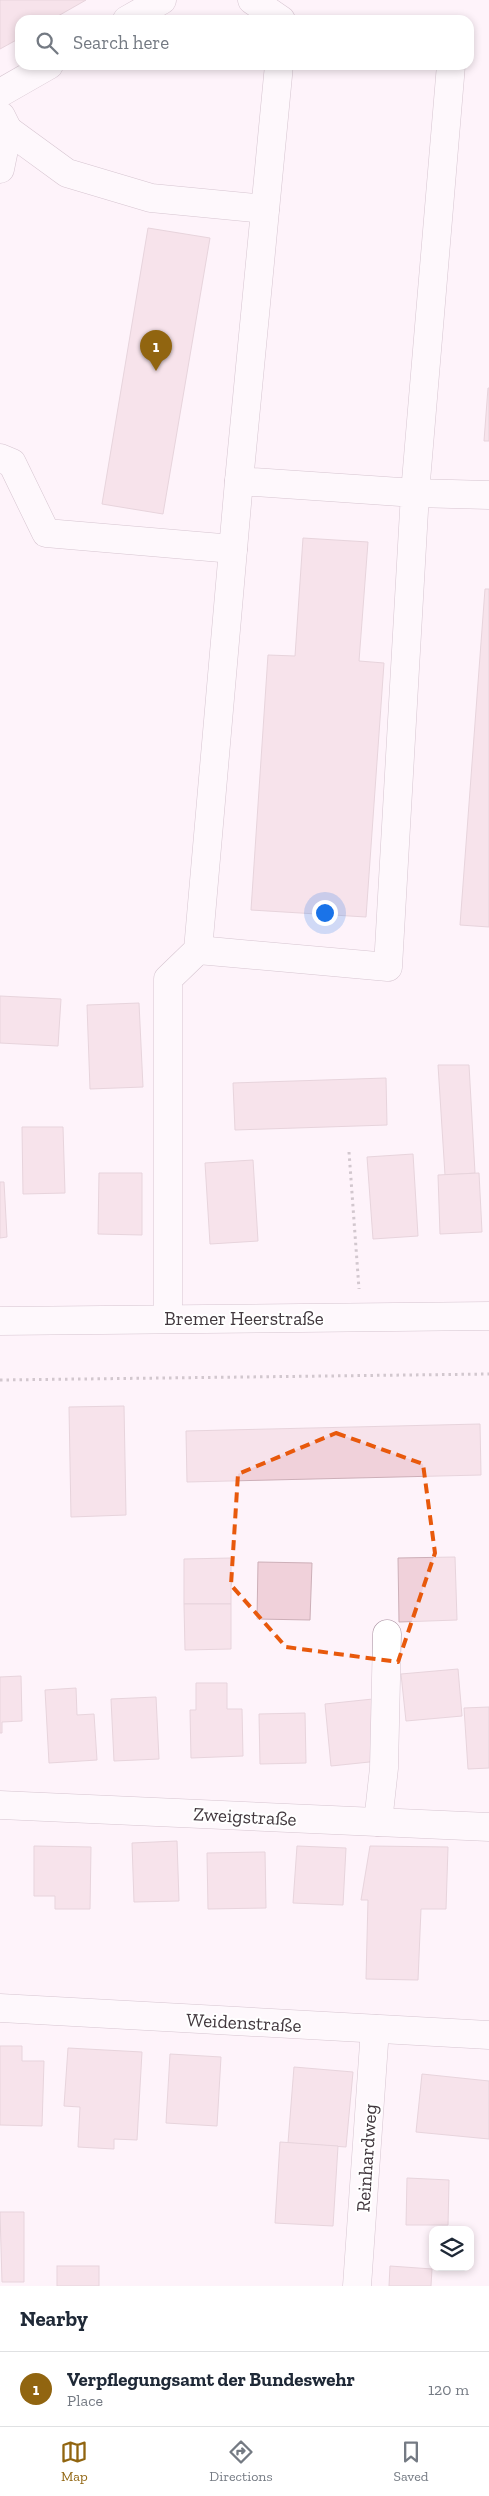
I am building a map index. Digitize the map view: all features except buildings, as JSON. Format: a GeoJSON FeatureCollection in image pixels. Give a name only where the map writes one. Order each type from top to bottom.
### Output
{"type":"FeatureCollection","features":[{"type":"Feature","properties":{"kind":"street"},"geometry":{"type":"LineString","coordinates":[[136,15],[162,0]]}},
{"type":"Feature","properties":{"kind":"street"},"geometry":{"type":"LineString","coordinates":[[252,0],[273,15]]}},
{"type":"Feature","properties":{"kind":"street"},"geometry":{"type":"LineString","coordinates":[[0,93],[40,70]]}},
{"type":"Feature","properties":{"kind":"street"},"geometry":{"type":"LineString","coordinates":[[168,1318],[168,979],[198,950],[233,550],[279,70]]}},
{"type":"Feature","properties":{"kind":"street"},"geometry":{"type":"LineString","coordinates":[[198,950],[388,967],[415,493],[451,70]]}},
{"type":"Feature","properties":{"kind":"street"},"geometry":{"type":"LineString","coordinates":[[4,122],[67,173],[152,198],[265,209]]}},
{"type":"Feature","properties":{"kind":"street"},"geometry":{"type":"LineString","coordinates":[[0,169],[4,122]]}},
{"type":"Feature","properties":{"kind":"street"},"geometry":{"type":"LineString","coordinates":[[0,458],[12,463],[46,532],[233,550]]}},
{"type":"Feature","properties":{"kind":"street"},"geometry":{"type":"LineString","coordinates":[[240,481],[415,493],[489,495]]}},
{"type":"Feature","properties":{"kind":"street","name":"Bremer Heerstraße"},"geometry":{"type":"LineString","coordinates":[[0,1321],[489,1316]]}},
{"type":"Feature","properties":{"kind":"street"},"geometry":{"type":"LineString","coordinates":[[378,1822],[384,1768],[387,1634]]}},
{"type":"Feature","properties":{"kind":"street","name":"Zweigstraße"},"geometry":{"type":"LineString","coordinates":[[0,1805],[489,1827]]}},
{"type":"Feature","properties":{"kind":"street","name":"Weidenstraße"},"geometry":{"type":"LineString","coordinates":[[0,2008],[489,2035]]}},
{"type":"Feature","properties":{"kind":"street","name":"Reinhardweg"},"geometry":{"type":"LineString","coordinates":[[357,2286],[375,2029]]}},
{"type":"Feature","properties":{"kind":"path"},"geometry":{"type":"LineString","coordinates":[[349,1152],[361,1317]]}},
{"type":"Feature","properties":{"kind":"path"},"geometry":{"type":"LineString","coordinates":[[0,1380],[489,1374]]}},
{"type":"Feature","properties":{"kind":"highlighted area"},"geometry":{"type":"Polygon","coordinates":[[[336,1433],[423,1464],[435,1553],[398,1662],[286,1647],[231,1585],[238,1474],[336,1433]]]}},
{"type":"Feature","properties":{"kind":"place","name":"Verpflegungsamt der Bundeswehr"},"geometry":{"type":"Point","coordinates":[156,371]}}]}
